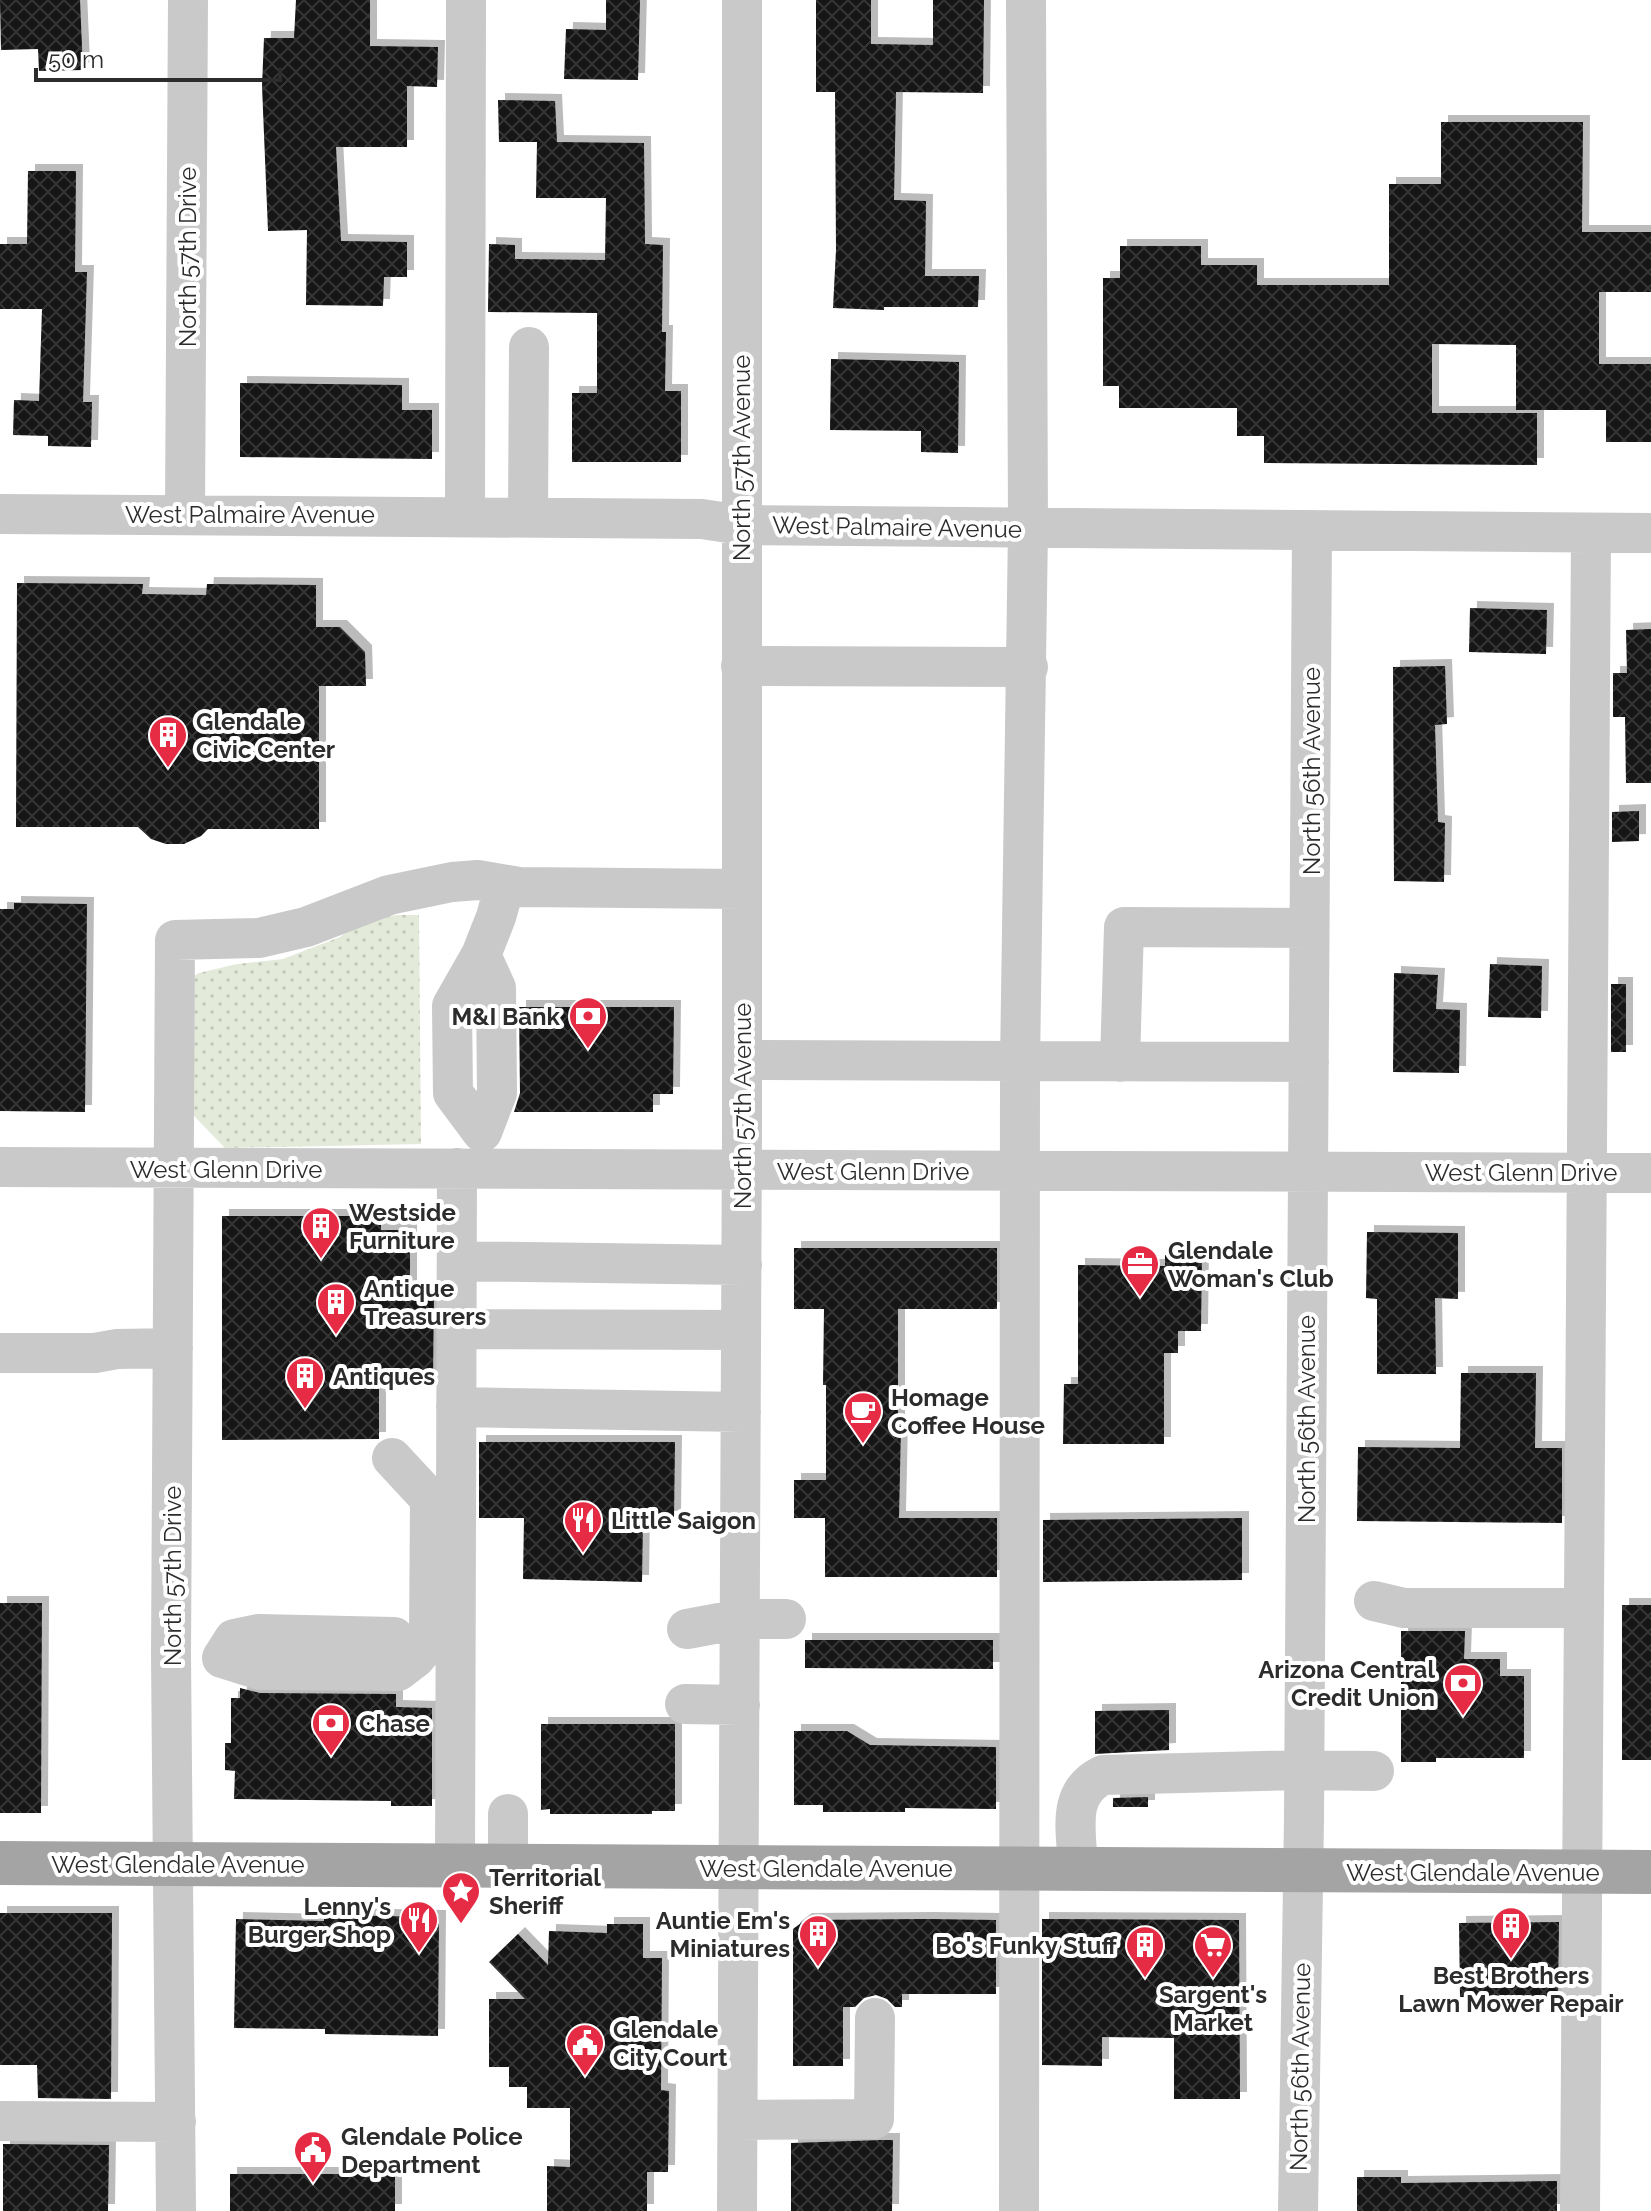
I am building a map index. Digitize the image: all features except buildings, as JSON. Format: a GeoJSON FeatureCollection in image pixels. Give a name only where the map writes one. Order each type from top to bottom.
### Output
{"type":"FeatureCollection","features":[{"type":"Feature","properties":{"kind":"main road","name":"West Glendale Avenue"},"geometry":{"type":"LineString","coordinates":[[0,1863],[1651,1872]]}},
{"type":"Feature","properties":{"kind":"street","name":"North 57th Drive"},"geometry":{"type":"LineString","coordinates":[[185,513],[188,0]]}},
{"type":"Feature","properties":{"kind":"street"},"geometry":{"type":"LineString","coordinates":[[465,516],[466,0]]}},
{"type":"Feature","properties":{"kind":"street","name":"North 57th Avenue"},"geometry":{"type":"LineString","coordinates":[[737,2211],[742,1265],[742,0]]}},
{"type":"Feature","properties":{"kind":"street"},"geometry":{"type":"LineString","coordinates":[[1019,2211],[1020,1063],[1028,667],[1026,0]]}},
{"type":"Feature","properties":{"kind":"street"},"geometry":{"type":"LineString","coordinates":[[528,517],[529,347]]}},
{"type":"Feature","properties":{"kind":"street","name":"West Palmaire Avenue"},"geometry":{"type":"LineString","coordinates":[[0,514],[465,516],[702,519],[741,525],[1651,533]]}},
{"type":"Feature","properties":{"kind":"street","name":"North 56th Avenue"},"geometry":{"type":"LineString","coordinates":[[1298,2211],[1304,1871],[1312,530]]}},
{"type":"Feature","properties":{"kind":"street"},"geometry":{"type":"LineString","coordinates":[[1580,2211],[1591,533]]}},
{"type":"Feature","properties":{"kind":"street"},"geometry":{"type":"LineString","coordinates":[[741,666],[1028,667]]}},
{"type":"Feature","properties":{"kind":"street","name":"North 57th Drive"},"geometry":{"type":"LineString","coordinates":[[176,2211],[171,1656],[175,940],[259,938],[306,927],[389,895],[452,882],[478,880],[505,885]]}},
{"type":"Feature","properties":{"kind":"street"},"geometry":{"type":"LineString","coordinates":[[482,1132],[497,1093],[496,988],[481,955],[505,885],[742,889]]}},
{"type":"Feature","properties":{"kind":"street"},"geometry":{"type":"LineString","coordinates":[[1120,1062],[1124,927],[1309,928]]}},
{"type":"Feature","properties":{"kind":"street"},"geometry":{"type":"LineString","coordinates":[[742,1060],[1309,1062]]}},
{"type":"Feature","properties":{"kind":"street","name":"West Glenn Drive"},"geometry":{"type":"LineString","coordinates":[[0,1167],[1651,1173]]}},
{"type":"Feature","properties":{"kind":"street"},"geometry":{"type":"LineString","coordinates":[[455,1866],[457,1168]]}},
{"type":"Feature","properties":{"kind":"street"},"geometry":{"type":"LineString","coordinates":[[457,1261],[742,1265]]}},
{"type":"Feature","properties":{"kind":"street"},"geometry":{"type":"LineString","coordinates":[[456,1329],[741,1330]]}},
{"type":"Feature","properties":{"kind":"street"},"geometry":{"type":"LineString","coordinates":[[0,1353],[95,1353],[117,1349],[173,1348]]}},
{"type":"Feature","properties":{"kind":"street"},"geometry":{"type":"LineString","coordinates":[[456,1407],[741,1412]]}},
{"type":"Feature","properties":{"kind":"street"},"geometry":{"type":"LineString","coordinates":[[222,1658],[234,1639],[258,1634],[394,1637],[415,1658],[429,1642],[430,1499],[392,1458]]}},
{"type":"Feature","properties":{"kind":"street"},"geometry":{"type":"LineString","coordinates":[[1374,1601],[1404,1608],[1584,1608]]}},
{"type":"Feature","properties":{"kind":"street"},"geometry":{"type":"LineString","coordinates":[[687,1629],[741,1619],[786,1619]]}},
{"type":"Feature","properties":{"kind":"street"},"geometry":{"type":"LineString","coordinates":[[685,1704],[740,1705]]}},
{"type":"Feature","properties":{"kind":"street"},"geometry":{"type":"LineString","coordinates":[[1078,1869],[1077,1808],[1080,1793],[1089,1782],[1103,1775],[1374,1771]]}},
{"type":"Feature","properties":{"kind":"street"},"geometry":{"type":"LineString","coordinates":[[508,1814],[508,1866]]}},
{"type":"Feature","properties":{"kind":"street"},"geometry":{"type":"LineString","coordinates":[[738,2120],[874,2119],[875,2018]]}},
{"type":"Feature","properties":{"kind":"street"},"geometry":{"type":"LineString","coordinates":[[0,2121],[176,2122]]}},
{"type":"Feature","properties":{"kind":"green space"},"geometry":{"type":"Polygon","coordinates":[[[419,915],[421,1144],[225,1148],[194,1116],[194,976],[237,964],[283,959],[340,937],[362,921],[419,915]]]}},
{"type":"Feature","properties":{"kind":"place","name":"Glendale Civic Center"},"geometry":{"type":"Point","coordinates":[168,769]}},
{"type":"Feature","properties":{"kind":"place","name":"M&I Bank"},"geometry":{"type":"Point","coordinates":[588,1050]}},
{"type":"Feature","properties":{"kind":"place","name":"Westside Furniture"},"geometry":{"type":"Point","coordinates":[321,1260]}},
{"type":"Feature","properties":{"kind":"place","name":"Glendale Woman's Club"},"geometry":{"type":"Point","coordinates":[1140,1298]}},
{"type":"Feature","properties":{"kind":"place","name":"Antique Treasurers"},"geometry":{"type":"Point","coordinates":[336,1336]}},
{"type":"Feature","properties":{"kind":"place","name":"Antiques"},"geometry":{"type":"Point","coordinates":[305,1410]}},
{"type":"Feature","properties":{"kind":"place","name":"Homage Coffee House"},"geometry":{"type":"Point","coordinates":[863,1445]}},
{"type":"Feature","properties":{"kind":"place","name":"Little Saigon"},"geometry":{"type":"Point","coordinates":[583,1554]}},
{"type":"Feature","properties":{"kind":"place","name":"Arizona Central Credit Union"},"geometry":{"type":"Point","coordinates":[1463,1717]}},
{"type":"Feature","properties":{"kind":"place","name":"Chase"},"geometry":{"type":"Point","coordinates":[331,1757]}},
{"type":"Feature","properties":{"kind":"place","name":"Territorial Sheriff"},"geometry":{"type":"Point","coordinates":[461,1925]}},
{"type":"Feature","properties":{"kind":"place","name":"Lenny's Burger Shop"},"geometry":{"type":"Point","coordinates":[419,1954]}},
{"type":"Feature","properties":{"kind":"place","name":"Best Brothers Lawn Mower Repair"},"geometry":{"type":"Point","coordinates":[1511,1960]}},
{"type":"Feature","properties":{"kind":"place","name":"Auntie Em's Miniatures"},"geometry":{"type":"Point","coordinates":[818,1968]}},
{"type":"Feature","properties":{"kind":"place","name":"Bo's Funky Stuff"},"geometry":{"type":"Point","coordinates":[1145,1979]}},
{"type":"Feature","properties":{"kind":"place","name":"Sargent's Market"},"geometry":{"type":"Point","coordinates":[1213,1979]}},
{"type":"Feature","properties":{"kind":"place","name":"Glendale City Court"},"geometry":{"type":"Point","coordinates":[585,2077]}},
{"type":"Feature","properties":{"kind":"place","name":"Glendale Police Department"},"geometry":{"type":"Point","coordinates":[313,2184]}}]}
